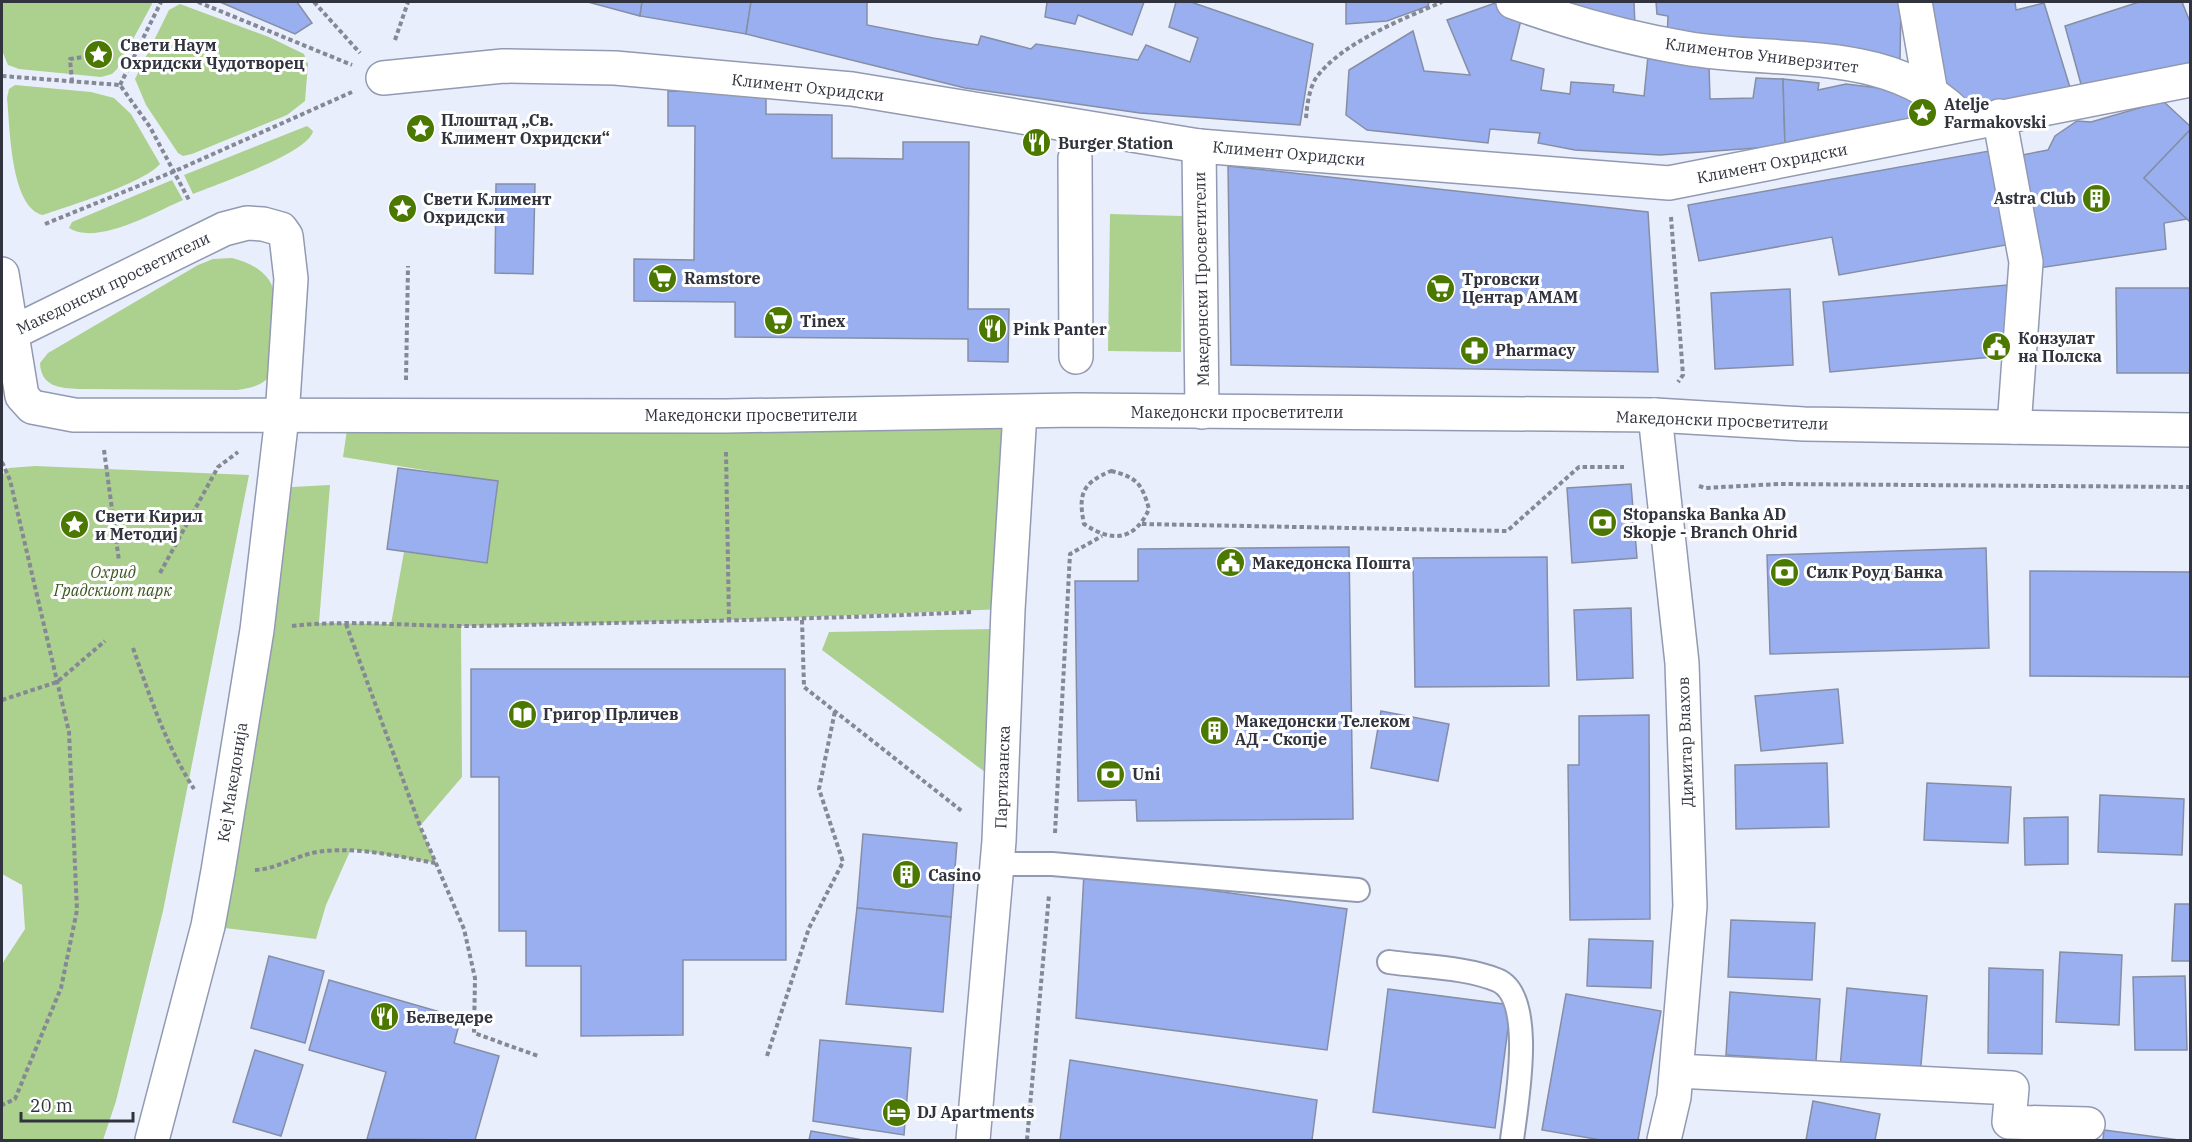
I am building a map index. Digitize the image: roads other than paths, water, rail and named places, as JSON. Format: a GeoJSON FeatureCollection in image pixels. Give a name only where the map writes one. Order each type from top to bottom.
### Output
{"type":"FeatureCollection","features":[{"type":"Feature","properties":{"kind":"street","name":"Климентов Универзитет"},"geometry":{"type":"LineString","coordinates":[[1513,2],[1606,32],[1687,49],[1830,61],[1875,69],[1903,79],[1931,93],[1951,107],[1965,123]]}},
{"type":"Feature","properties":{"kind":"street"},"geometry":{"type":"LineString","coordinates":[[1915,2],[1931,93]]}},
{"type":"Feature","properties":{"kind":"street","name":"Климент Охридски"},"geometry":{"type":"LineString","coordinates":[[382,78],[503,66],[615,68],[852,90],[1199,146],[1669,183],[2190,80]]}},
{"type":"Feature","properties":{"kind":"street"},"geometry":{"type":"LineString","coordinates":[[1999,116],[2026,262],[2014,427]]}},
{"type":"Feature","properties":{"kind":"street","name":"Македонски Просветители"},"geometry":{"type":"LineString","coordinates":[[1199,146],[1202,412]]}},
{"type":"Feature","properties":{"kind":"street"},"geometry":{"type":"LineString","coordinates":[[1075,158],[1076,357]]}},
{"type":"Feature","properties":{"kind":"street","name":"Македонски просветители"},"geometry":{"type":"LineString","coordinates":[[282,417],[291,264],[286,236],[277,227],[247,223],[209,235],[10,334],[19,390],[28,404],[63,413],[99,416],[282,417],[406,415],[726,416],[1020,412],[1655,415],[1804,424],[2190,430]]}},
{"type":"Feature","properties":{"kind":"street"},"geometry":{"type":"LineString","coordinates":[[2,274],[10,334]]}},
{"type":"Feature","properties":{"kind":"street","name":"Партизанска"},"geometry":{"type":"LineString","coordinates":[[973,1140],[998,852],[1008,610],[1020,412]]}},
{"type":"Feature","properties":{"kind":"street","name":"Димитар Влахов"},"geometry":{"type":"LineString","coordinates":[[1655,415],[1682,663],[1690,894],[1677,1071],[1674,1097],[1664,1140]]}},
{"type":"Feature","properties":{"kind":"street","name":"Кеј Македонија"},"geometry":{"type":"LineString","coordinates":[[152,1140],[208,926],[218,871],[257,630],[282,417]]}},
{"type":"Feature","properties":{"kind":"street"},"geometry":{"type":"LineString","coordinates":[[1677,1071],[2012,1088],[2009,1122],[2088,1124]]}},
{"type":"Feature","properties":{"kind":"lane"},"geometry":{"type":"LineString","coordinates":[[998,852],[1052,864],[1358,890]]}},
{"type":"Feature","properties":{"kind":"lane"},"geometry":{"type":"LineString","coordinates":[[1389,962],[1500,981],[1517,1002],[1522,1047],[1512,1140]]}},
{"type":"Feature","properties":{"kind":"place","name":"Свети Наум Охридски Чудотворец"},"geometry":{"type":"Point","coordinates":[99,54]}},
{"type":"Feature","properties":{"kind":"place","name":"Atelje Farmakovski"},"geometry":{"type":"Point","coordinates":[1923,113]}},
{"type":"Feature","properties":{"kind":"place","name":"Плоштад „Св. Климент Охридски“"},"geometry":{"type":"Point","coordinates":[420,129]}},
{"type":"Feature","properties":{"kind":"place","name":"Burger Station"},"geometry":{"type":"Point","coordinates":[1037,143]}},
{"type":"Feature","properties":{"kind":"place","name":"Astra Club"},"geometry":{"type":"Point","coordinates":[2097,198]}},
{"type":"Feature","properties":{"kind":"place","name":"Свети Климент Охридски"},"geometry":{"type":"Point","coordinates":[402,208]}},
{"type":"Feature","properties":{"kind":"place","name":"Ramstore"},"geometry":{"type":"Point","coordinates":[663,278]}},
{"type":"Feature","properties":{"kind":"place","name":"Трговски Центар АМАМ"},"geometry":{"type":"Point","coordinates":[1441,288]}},
{"type":"Feature","properties":{"kind":"place","name":"Tinex"},"geometry":{"type":"Point","coordinates":[779,321]}},
{"type":"Feature","properties":{"kind":"place","name":"Pink Panter"},"geometry":{"type":"Point","coordinates":[992,329]}},
{"type":"Feature","properties":{"kind":"place","name":"Конзулат на Полска"},"geometry":{"type":"Point","coordinates":[1997,347]}},
{"type":"Feature","properties":{"kind":"place","name":"Pharmacy"},"geometry":{"type":"Point","coordinates":[1474,350]}},
{"type":"Feature","properties":{"kind":"place","name":"Stopanska Banka AD Skopje - Branch Ohrid"},"geometry":{"type":"Point","coordinates":[1602,523]}},
{"type":"Feature","properties":{"kind":"place","name":"Свети Кирил и Методиј"},"geometry":{"type":"Point","coordinates":[74,525]}},
{"type":"Feature","properties":{"kind":"place","name":"Македонска Пошта"},"geometry":{"type":"Point","coordinates":[1231,563]}},
{"type":"Feature","properties":{"kind":"place","name":"Силк Роуд Банка"},"geometry":{"type":"Point","coordinates":[1785,572]}},
{"type":"Feature","properties":{"kind":"place","name":"Григор Прличев"},"geometry":{"type":"Point","coordinates":[522,714]}},
{"type":"Feature","properties":{"kind":"place","name":"Македонски Телеком АД - Скопје"},"geometry":{"type":"Point","coordinates":[1214,730]}},
{"type":"Feature","properties":{"kind":"place","name":"Uni"},"geometry":{"type":"Point","coordinates":[1111,774]}},
{"type":"Feature","properties":{"kind":"place","name":"Casino"},"geometry":{"type":"Point","coordinates":[907,875]}},
{"type":"Feature","properties":{"kind":"place","name":"Белведере"},"geometry":{"type":"Point","coordinates":[385,1017]}},
{"type":"Feature","properties":{"kind":"place","name":"DJ Apartments"},"geometry":{"type":"Point","coordinates":[896,1112]}},
{"type":"Feature","properties":{"kind":"park label","name":"Охрид Градскиот парк"},"geometry":{"type":"Point","coordinates":[113,581]}}]}
